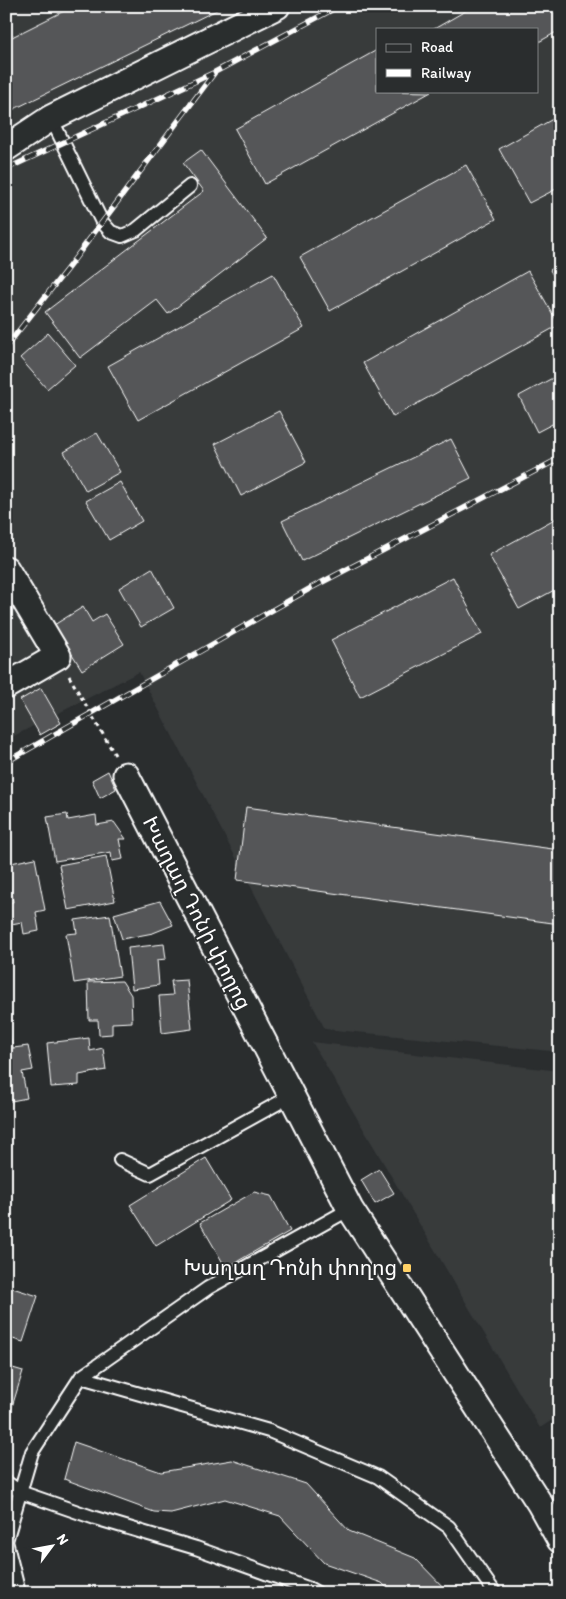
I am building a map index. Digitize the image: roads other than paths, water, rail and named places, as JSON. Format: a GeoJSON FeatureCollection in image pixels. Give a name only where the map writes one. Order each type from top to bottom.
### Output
{"type":"FeatureCollection","features":[{"type":"Feature","properties":{"kind":"street"},"geometry":{"type":"LineString","coordinates":[[6,148],[51,118],[277,6]]}},
{"type":"Feature","properties":{"kind":"street"},"geometry":{"type":"LineString","coordinates":[[6,569],[58,656],[6,686]]}},
{"type":"Feature","properties":{"kind":"street","name":"Խաղաղ Դոնի փողոց"},"geometry":{"type":"LineString","coordinates":[[126,775],[350,1209],[540,1504],[560,1540]]}},
{"type":"Feature","properties":{"kind":"lane"},"geometry":{"type":"LineString","coordinates":[[51,118],[102,222],[111,232],[122,236],[136,230],[190,186]]}},
{"type":"Feature","properties":{"kind":"lane"},"geometry":{"type":"LineString","coordinates":[[120,1160],[150,1174],[291,1096]]}},
{"type":"Feature","properties":{"kind":"lane"},"geometry":{"type":"LineString","coordinates":[[19,1593],[6,1540],[32,1452],[81,1377],[208,1288],[350,1209]]}},
{"type":"Feature","properties":{"kind":"lane"},"geometry":{"type":"LineString","coordinates":[[81,1377],[269,1431],[378,1477],[449,1526],[495,1593]]}},
{"type":"Feature","properties":{"kind":"lane"},"geometry":{"type":"LineString","coordinates":[[6,1482],[20,1492],[95,1518],[196,1548],[317,1593]]}},
{"type":"Feature","properties":{"kind":"railway"},"geometry":{"type":"LineString","coordinates":[[6,347],[215,72],[339,6]]}},
{"type":"Feature","properties":{"kind":"railway"},"geometry":{"type":"LineString","coordinates":[[6,169],[213,73]]}},
{"type":"Feature","properties":{"kind":"railway"},"geometry":{"type":"LineString","coordinates":[[6,762],[311,588],[560,458]]}},
{"type":"Feature","properties":{"kind":"place","name":"Խաղաղ Դոնի փողոց"},"geometry":{"type":"Point","coordinates":[407,1268]}}]}
